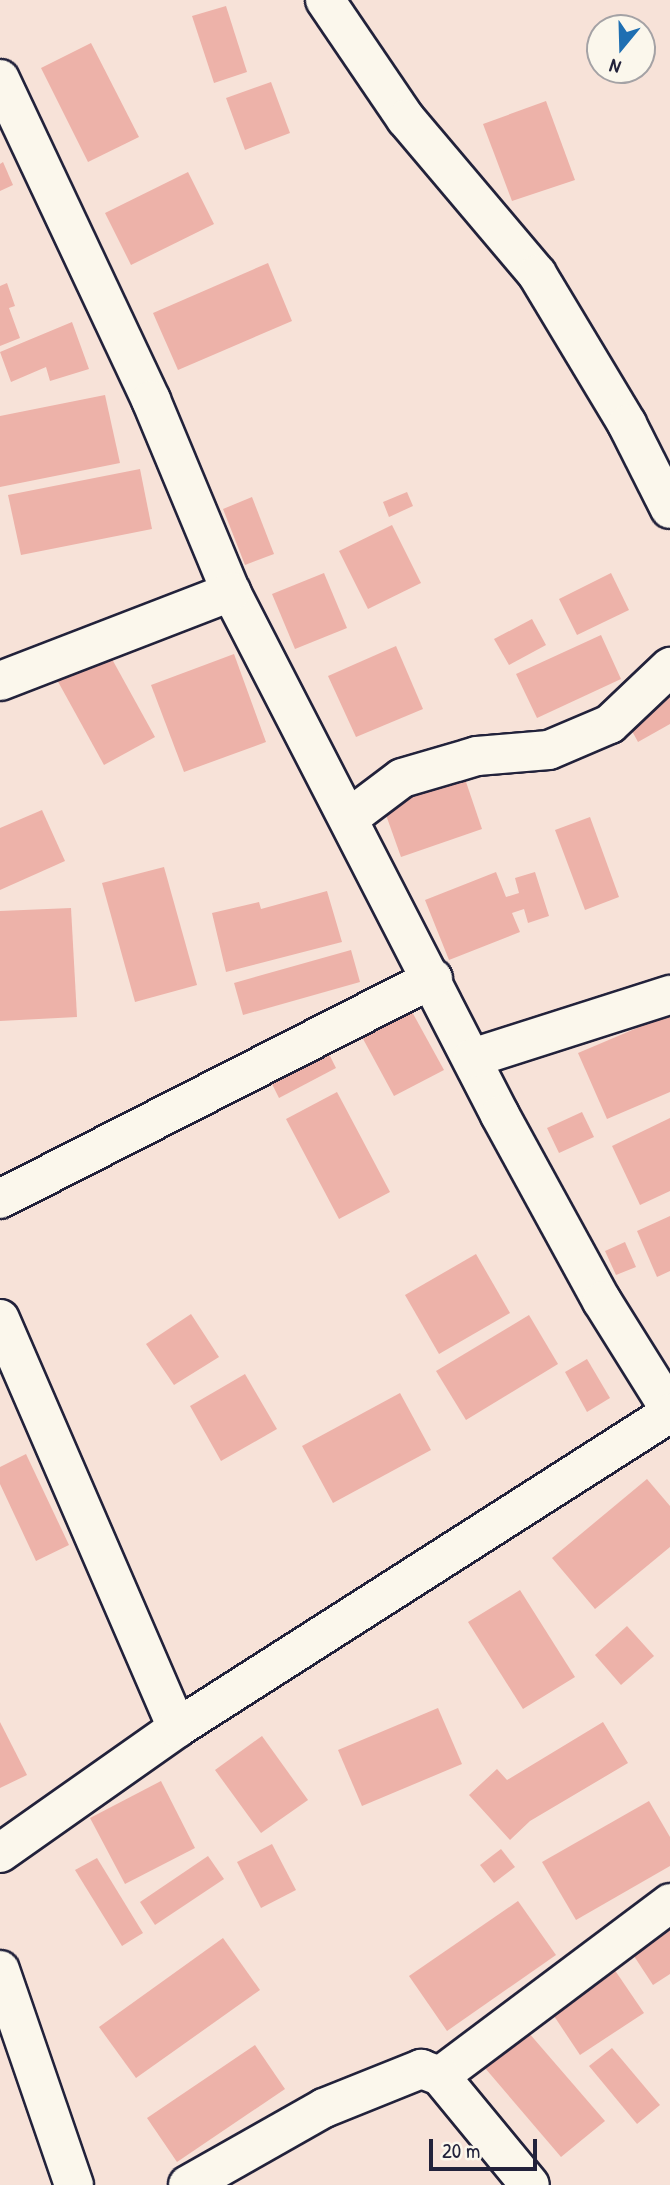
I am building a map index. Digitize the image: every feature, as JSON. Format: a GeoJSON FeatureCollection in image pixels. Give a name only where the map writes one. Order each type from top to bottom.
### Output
{"type":"FeatureCollection","features":[{"type":"Feature","properties":{"kind":"street"},"geometry":{"type":"LineString","coordinates":[[324,0],[406,120],[450,166],[537,274],[627,424],[670,509]]}},
{"type":"Feature","properties":{"kind":"street"},"geometry":{"type":"LineString","coordinates":[[0,79],[146,387],[231,592],[433,978],[472,1058],[602,1301],[670,1412],[177,1728],[0,1853]]}},
{"type":"Feature","properties":{"kind":"street"},"geometry":{"type":"LineString","coordinates":[[0,681],[231,592]]}},
{"type":"Feature","properties":{"kind":"street"},"geometry":{"type":"LineString","coordinates":[[349,818],[402,778],[477,756],[549,750],[610,724],[670,667]]}},
{"type":"Feature","properties":{"kind":"street"},"geometry":{"type":"LineString","coordinates":[[1,1194],[433,978]]}},
{"type":"Feature","properties":{"kind":"street"},"geometry":{"type":"LineString","coordinates":[[472,1058],[670,995]]}},
{"type":"Feature","properties":{"kind":"street"},"geometry":{"type":"LineString","coordinates":[[0,1319],[177,1728]]}},
{"type":"Feature","properties":{"kind":"street"},"geometry":{"type":"LineString","coordinates":[[440,2076],[670,1903]]}},
{"type":"Feature","properties":{"kind":"street"},"geometry":{"type":"LineString","coordinates":[[0,1970],[74,2185]]}},
{"type":"Feature","properties":{"kind":"street"},"geometry":{"type":"LineString","coordinates":[[188,2185],[357,2093],[421,2069],[440,2076],[530,2185]]}},
{"type":"Feature","properties":{"kind":"building"},"geometry":{"type":"Polygon","coordinates":[[[226,6],[247,72],[214,83],[192,16],[226,6]]]}},
{"type":"Feature","properties":{"kind":"building"},"geometry":{"type":"Polygon","coordinates":[[[91,43],[139,137],[88,162],[41,68],[91,43]]]}},
{"type":"Feature","properties":{"kind":"building"},"geometry":{"type":"Polygon","coordinates":[[[271,82],[290,133],[245,150],[226,98],[271,82]]]}},
{"type":"Feature","properties":{"kind":"building"},"geometry":{"type":"Polygon","coordinates":[[[546,101],[575,180],[512,201],[483,124],[546,101]]]}},
{"type":"Feature","properties":{"kind":"building"},"geometry":{"type":"Polygon","coordinates":[[[3,162],[13,185],[0,191],[0,164],[3,162]]]}},
{"type":"Feature","properties":{"kind":"building"},"geometry":{"type":"Polygon","coordinates":[[[188,172],[214,224],[131,265],[105,213],[188,172]]]}},
{"type":"Feature","properties":{"kind":"building"},"geometry":{"type":"Polygon","coordinates":[[[268,263],[292,321],[178,370],[153,313],[268,263]]]}},
{"type":"Feature","properties":{"kind":"building"},"geometry":{"type":"Polygon","coordinates":[[[7,283],[15,306],[9,308],[20,338],[0,346],[0,286],[7,283]]]}},
{"type":"Feature","properties":{"kind":"building"},"geometry":{"type":"Polygon","coordinates":[[[72,322],[89,369],[50,381],[46,367],[11,382],[0,352],[72,322]]]}},
{"type":"Feature","properties":{"kind":"building"},"geometry":{"type":"Polygon","coordinates":[[[105,395],[120,463],[0,487],[0,416],[105,395]]]}},
{"type":"Feature","properties":{"kind":"building"},"geometry":{"type":"Polygon","coordinates":[[[140,469],[152,529],[21,555],[8,495],[140,469]]]}},
{"type":"Feature","properties":{"kind":"building"},"geometry":{"type":"Polygon","coordinates":[[[407,492],[413,506],[389,517],[383,502],[407,492]]]}},
{"type":"Feature","properties":{"kind":"building"},"geometry":{"type":"Polygon","coordinates":[[[252,497],[274,554],[245,565],[223,509],[252,497]]]}},
{"type":"Feature","properties":{"kind":"building"},"geometry":{"type":"Polygon","coordinates":[[[392,525],[421,583],[368,609],[339,551],[392,525]]]}},
{"type":"Feature","properties":{"kind":"building"},"geometry":{"type":"Polygon","coordinates":[[[324,573],[347,628],[295,649],[272,594],[324,573]]]}},
{"type":"Feature","properties":{"kind":"building"},"geometry":{"type":"Polygon","coordinates":[[[611,573],[629,610],[577,635],[559,599],[611,573]]]}},
{"type":"Feature","properties":{"kind":"building"},"geometry":{"type":"Polygon","coordinates":[[[532,619],[546,645],[509,665],[494,639],[532,619]]]}},
{"type":"Feature","properties":{"kind":"building"},"geometry":{"type":"Polygon","coordinates":[[[601,635],[621,679],[537,718],[516,674],[601,635]]]}},
{"type":"Feature","properties":{"kind":"building"},"geometry":{"type":"Polygon","coordinates":[[[396,646],[423,709],[356,737],[328,676],[396,646]]]}},
{"type":"Feature","properties":{"kind":"building"},"geometry":{"type":"Polygon","coordinates":[[[107,650],[155,737],[104,765],[56,678],[107,650]]]}},
{"type":"Feature","properties":{"kind":"building"},"geometry":{"type":"Polygon","coordinates":[[[234,654],[266,742],[184,772],[151,685],[234,654]]]}},
{"type":"Feature","properties":{"kind":"building"},"geometry":{"type":"Polygon","coordinates":[[[670,681],[670,724],[638,742],[627,722],[662,703],[654,691],[670,681]]]}},
{"type":"Feature","properties":{"kind":"building"},"geometry":{"type":"Polygon","coordinates":[[[463,773],[482,829],[401,857],[381,801],[463,773]]]}},
{"type":"Feature","properties":{"kind":"building"},"geometry":{"type":"Polygon","coordinates":[[[42,810],[65,861],[0,890],[0,828],[42,810]]]}},
{"type":"Feature","properties":{"kind":"building"},"geometry":{"type":"Polygon","coordinates":[[[590,817],[619,897],[585,910],[555,830],[590,817]]]}},
{"type":"Feature","properties":{"kind":"building"},"geometry":{"type":"Polygon","coordinates":[[[164,867],[197,985],[135,1002],[102,883],[164,867]]]}},
{"type":"Feature","properties":{"kind":"building"},"geometry":{"type":"Polygon","coordinates":[[[496,872],[506,897],[519,893],[515,878],[535,872],[549,916],[528,923],[524,909],[512,913],[520,932],[449,960],[425,900],[496,872]]]}},
{"type":"Feature","properties":{"kind":"building"},"geometry":{"type":"Polygon","coordinates":[[[327,891],[342,942],[226,972],[212,913],[259,902],[261,909],[327,891]]]}},
{"type":"Feature","properties":{"kind":"building"},"geometry":{"type":"Polygon","coordinates":[[[71,908],[77,1017],[0,1021],[0,911],[71,908]]]}},
{"type":"Feature","properties":{"kind":"building"},"geometry":{"type":"Polygon","coordinates":[[[351,950],[360,982],[243,1015],[234,983],[351,950]]]}},
{"type":"Feature","properties":{"kind":"building"},"geometry":{"type":"Polygon","coordinates":[[[411,1010],[444,1070],[394,1096],[362,1037],[411,1010]]]}},
{"type":"Feature","properties":{"kind":"building"},"geometry":{"type":"Polygon","coordinates":[[[670,1014],[670,1092],[607,1119],[578,1053],[670,1014]]]}},
{"type":"Feature","properties":{"kind":"building"},"geometry":{"type":"Polygon","coordinates":[[[324,1044],[336,1068],[279,1098],[267,1074],[324,1044]]]}},
{"type":"Feature","properties":{"kind":"building"},"geometry":{"type":"Polygon","coordinates":[[[337,1092],[390,1192],[339,1219],[286,1119],[337,1092]]]}},
{"type":"Feature","properties":{"kind":"building"},"geometry":{"type":"Polygon","coordinates":[[[582,1112],[594,1137],[559,1153],[547,1128],[582,1112]]]}},
{"type":"Feature","properties":{"kind":"building"},"geometry":{"type":"Polygon","coordinates":[[[670,1118],[670,1191],[640,1205],[612,1146],[670,1118]]]}},
{"type":"Feature","properties":{"kind":"building"},"geometry":{"type":"Polygon","coordinates":[[[670,1216],[670,1271],[657,1277],[637,1231],[670,1216]]]}},
{"type":"Feature","properties":{"kind":"building"},"geometry":{"type":"Polygon","coordinates":[[[625,1242],[636,1267],[616,1275],[605,1251],[625,1242]]]}},
{"type":"Feature","properties":{"kind":"building"},"geometry":{"type":"Polygon","coordinates":[[[476,1254],[510,1313],[439,1354],[405,1295],[476,1254]]]}},
{"type":"Feature","properties":{"kind":"building"},"geometry":{"type":"Polygon","coordinates":[[[191,1314],[219,1357],[174,1385],[146,1344],[191,1314]]]}},
{"type":"Feature","properties":{"kind":"building"},"geometry":{"type":"Polygon","coordinates":[[[529,1315],[558,1364],[466,1420],[436,1371],[529,1315]]]}},
{"type":"Feature","properties":{"kind":"building"},"geometry":{"type":"Polygon","coordinates":[[[587,1359],[610,1398],[587,1412],[565,1372],[587,1359]]]}},
{"type":"Feature","properties":{"kind":"building"},"geometry":{"type":"Polygon","coordinates":[[[245,1374],[277,1429],[221,1461],[190,1406],[245,1374]]]}},
{"type":"Feature","properties":{"kind":"building"},"geometry":{"type":"Polygon","coordinates":[[[400,1393],[431,1450],[333,1503],[302,1446],[400,1393]]]}},
{"type":"Feature","properties":{"kind":"building"},"geometry":{"type":"Polygon","coordinates":[[[26,1454],[69,1545],[36,1561],[0,1484],[0,1467],[26,1454]]]}},
{"type":"Feature","properties":{"kind":"building"},"geometry":{"type":"Polygon","coordinates":[[[647,1479],[670,1506],[670,1547],[595,1609],[552,1558],[647,1479]]]}},
{"type":"Feature","properties":{"kind":"building"},"geometry":{"type":"Polygon","coordinates":[[[520,1590],[575,1677],[523,1709],[468,1622],[520,1590]]]}},
{"type":"Feature","properties":{"kind":"building"},"geometry":{"type":"Polygon","coordinates":[[[627,1626],[654,1656],[621,1685],[595,1655],[627,1626]]]}},
{"type":"Feature","properties":{"kind":"building"},"geometry":{"type":"Polygon","coordinates":[[[438,1708],[462,1764],[362,1806],[338,1750],[438,1708]]]}},
{"type":"Feature","properties":{"kind":"building"},"geometry":{"type":"Polygon","coordinates":[[[0,1722],[27,1775],[0,1788],[0,1722]]]}},
{"type":"Feature","properties":{"kind":"building"},"geometry":{"type":"Polygon","coordinates":[[[603,1722],[628,1763],[530,1821],[510,1840],[469,1795],[497,1769],[507,1780],[603,1722]]]}},
{"type":"Feature","properties":{"kind":"building"},"geometry":{"type":"Polygon","coordinates":[[[262,1736],[308,1800],[261,1833],[215,1770],[262,1736]]]}},
{"type":"Feature","properties":{"kind":"building"},"geometry":{"type":"Polygon","coordinates":[[[161,1781],[195,1848],[125,1884],[90,1818],[161,1781]]]}},
{"type":"Feature","properties":{"kind":"building"},"geometry":{"type":"Polygon","coordinates":[[[649,1801],[670,1837],[670,1866],[576,1920],[542,1862],[649,1801]]]}},
{"type":"Feature","properties":{"kind":"building"},"geometry":{"type":"Polygon","coordinates":[[[272,1844],[296,1890],[261,1908],[237,1862],[272,1844]]]}},
{"type":"Feature","properties":{"kind":"building"},"geometry":{"type":"Polygon","coordinates":[[[501,1849],[515,1867],[494,1883],[480,1865],[501,1849]]]}},
{"type":"Feature","properties":{"kind":"building"},"geometry":{"type":"Polygon","coordinates":[[[208,1856],[224,1879],[155,1925],[140,1902],[208,1856]]]}},
{"type":"Feature","properties":{"kind":"building"},"geometry":{"type":"Polygon","coordinates":[[[97,1858],[143,1933],[122,1946],[75,1870],[97,1858]]]}},
{"type":"Feature","properties":{"kind":"building"},"geometry":{"type":"Polygon","coordinates":[[[518,1901],[556,1955],[447,2031],[409,1976],[518,1901]]]}},
{"type":"Feature","properties":{"kind":"building"},"geometry":{"type":"Polygon","coordinates":[[[670,1915],[670,1974],[653,1985],[626,1944],[670,1915]]]}},
{"type":"Feature","properties":{"kind":"building"},"geometry":{"type":"Polygon","coordinates":[[[223,1938],[260,1990],[136,2078],[99,2027],[223,1938]]]}},
{"type":"Feature","properties":{"kind":"building"},"geometry":{"type":"Polygon","coordinates":[[[612,1966],[644,2013],[580,2055],[548,2007],[612,1966]]]}},
{"type":"Feature","properties":{"kind":"building"},"geometry":{"type":"Polygon","coordinates":[[[522,2025],[605,2121],[561,2157],[479,2061],[522,2025]]]}},
{"type":"Feature","properties":{"kind":"building"},"geometry":{"type":"Polygon","coordinates":[[[255,2045],[285,2089],[177,2162],[147,2118],[255,2045]]]}},
{"type":"Feature","properties":{"kind":"building"},"geometry":{"type":"Polygon","coordinates":[[[612,2048],[660,2105],[637,2124],[589,2066],[612,2048]]]}}]}
